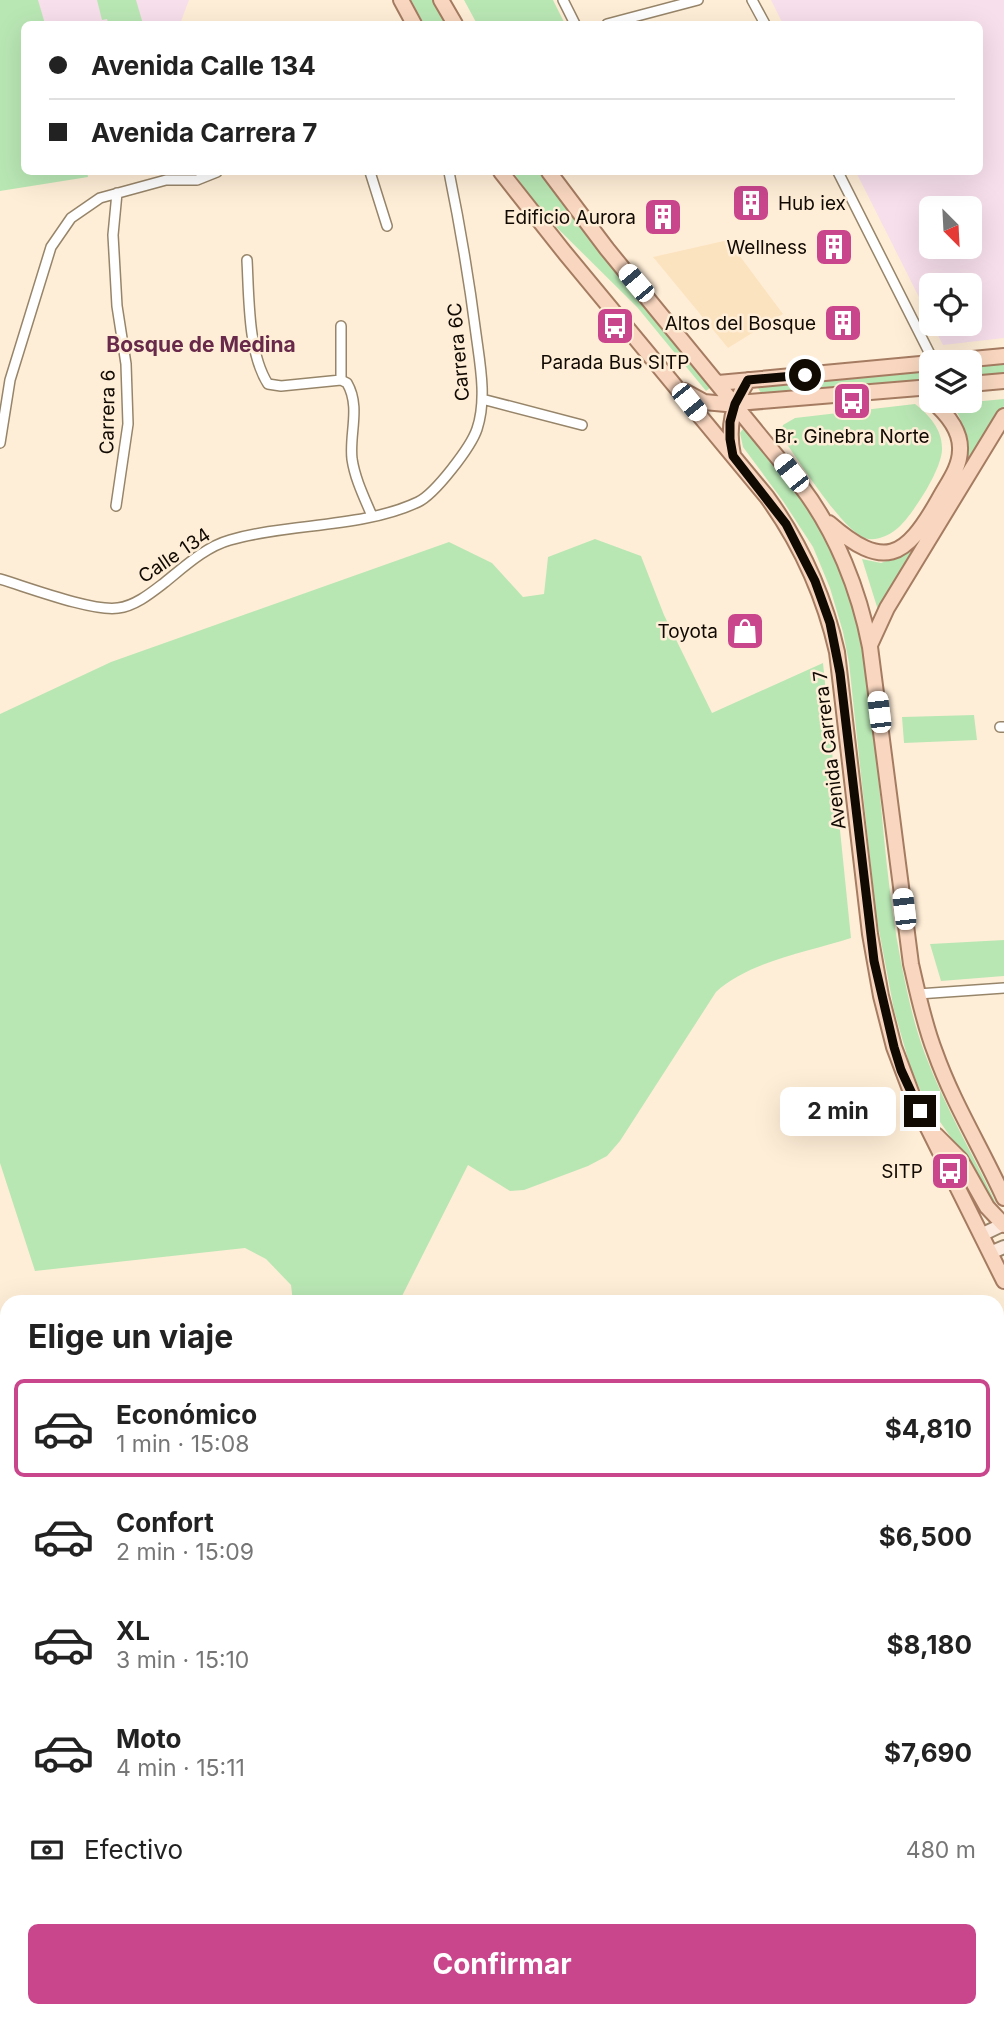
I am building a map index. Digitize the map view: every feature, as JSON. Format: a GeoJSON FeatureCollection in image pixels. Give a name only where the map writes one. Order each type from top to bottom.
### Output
{"type":"FeatureCollection","features":[{"type":"Feature","properties":{"kind":"main road"},"geometry":{"type":"LineString","coordinates":[[401,0],[412,21]]}},
{"type":"Feature","properties":{"kind":"main road"},"geometry":{"type":"LineString","coordinates":[[441,0],[453,21]]}},
{"type":"Feature","properties":{"kind":"main road","name":"Avenida Carrera 7"},"geometry":{"type":"LineString","coordinates":[[503,175],[786,524],[815,581],[830,623],[840,673],[876,972],[901,1070],[981,1235],[997,1250],[1004,1282]]}},
{"type":"Feature","properties":{"kind":"main road"},"geometry":{"type":"LineString","coordinates":[[551,175],[607,249],[795,477],[823,517],[848,572],[870,647],[911,964],[918,994],[939,1063],[1004,1198]]}},
{"type":"Feature","properties":{"kind":"main road"},"geometry":{"type":"LineString","coordinates":[[982,358],[1004,356]]}},
{"type":"Feature","properties":{"kind":"main road"},"geometry":{"type":"LineString","coordinates":[[718,383],[919,364]]}},
{"type":"Feature","properties":{"kind":"main road"},"geometry":{"type":"LineString","coordinates":[[733,456],[729,431],[735,404],[748,380]]}},
{"type":"Feature","properties":{"kind":"main road"},"geometry":{"type":"LineString","coordinates":[[982,383],[1004,381]]}},
{"type":"Feature","properties":{"kind":"main road"},"geometry":{"type":"LineString","coordinates":[[674,384],[704,402],[735,404],[919,388]]}},
{"type":"Feature","properties":{"kind":"main road"},"geometry":{"type":"LineString","coordinates":[[823,517],[848,540],[870,551],[892,551],[910,542],[930,515],[954,473],[961,452],[954,426],[942,413]]}},
{"type":"Feature","properties":{"kind":"main road"},"geometry":{"type":"LineString","coordinates":[[870,647],[887,608],[1004,416]]}},
{"type":"Feature","properties":{"kind":"main road"},"geometry":{"type":"LineString","coordinates":[[929,1129],[960,1159],[987,1207],[1004,1224]]}},
{"type":"Feature","properties":{"kind":"street"},"geometry":{"type":"LineString","coordinates":[[564,0],[574,21]]}},
{"type":"Feature","properties":{"kind":"street"},"geometry":{"type":"LineString","coordinates":[[618,21],[698,0]]}},
{"type":"Feature","properties":{"kind":"street"},"geometry":{"type":"LineString","coordinates":[[752,0],[763,21]]}},
{"type":"Feature","properties":{"kind":"street"},"geometry":{"type":"LineString","coordinates":[[0,443],[10,380],[51,247],[71,218],[100,198],[166,180],[197,180],[210,175]]}},
{"type":"Feature","properties":{"kind":"street"},"geometry":{"type":"LineString","coordinates":[[371,175],[387,226]]}},
{"type":"Feature","properties":{"kind":"street","name":"Carrera 6C"},"geometry":{"type":"LineString","coordinates":[[372,516],[419,501],[446,477],[477,430],[482,399],[481,369],[468,265],[450,175]]}},
{"type":"Feature","properties":{"kind":"street"},"geometry":{"type":"LineString","coordinates":[[839,175],[926,350]]}},
{"type":"Feature","properties":{"kind":"street","name":"Carrera 6"},"geometry":{"type":"LineString","coordinates":[[116,506],[128,424],[126,365],[117,306],[114,247],[117,193]]}},
{"type":"Feature","properties":{"kind":"street"},"geometry":{"type":"LineString","coordinates":[[247,260],[252,323],[260,371],[268,384],[281,386],[341,380],[347,383],[354,400],[351,456],[355,475],[372,516]]}},
{"type":"Feature","properties":{"kind":"street"},"geometry":{"type":"LineString","coordinates":[[341,326],[341,380]]}},
{"type":"Feature","properties":{"kind":"street"},"geometry":{"type":"LineString","coordinates":[[482,399],[583,425]]}},
{"type":"Feature","properties":{"kind":"street","name":"Calle 134"},"geometry":{"type":"LineString","coordinates":[[0,579],[97,608],[118,608],[152,592],[196,557],[220,543],[245,535],[372,516]]}},
{"type":"Feature","properties":{"kind":"street"},"geometry":{"type":"LineString","coordinates":[[918,994],[1004,988]]}},
{"type":"Feature","properties":{"kind":"street"},"geometry":{"type":"LineString","coordinates":[[981,1235],[1004,1224]]}},
{"type":"Feature","properties":{"kind":"shaded area"},"geometry":{"type":"Polygon","coordinates":[[[37,0],[189,0],[181,21],[43,21],[37,0]]]}},
{"type":"Feature","properties":{"kind":"shaded area"},"geometry":{"type":"Polygon","coordinates":[[[771,0],[1004,0],[1004,338],[943,345],[938,336],[982,336],[982,273],[919,273],[919,297],[858,175],[983,175],[983,21],[782,21],[771,0]]]}},
{"type":"Feature","properties":{"kind":"shaded area"},"geometry":{"type":"Polygon","coordinates":[[[728,240],[783,314],[728,348],[653,257],[728,240]]]}},
{"type":"Feature","properties":{"kind":"green space"},"geometry":{"type":"Polygon","coordinates":[[[0,0],[38,0],[44,21],[21,21],[21,175],[88,177],[0,191],[0,0]]]}},
{"type":"Feature","properties":{"kind":"green space"},"geometry":{"type":"Polygon","coordinates":[[[97,0],[136,0],[142,21],[107,19],[102,20],[97,0]]]}},
{"type":"Feature","properties":{"kind":"green space"},"geometry":{"type":"Polygon","coordinates":[[[411,0],[436,0],[448,21],[422,21],[411,0]]]}},
{"type":"Feature","properties":{"kind":"green space"},"geometry":{"type":"Polygon","coordinates":[[[464,0],[553,0],[564,21],[475,21],[464,0]]]}},
{"type":"Feature","properties":{"kind":"green space"},"geometry":{"type":"Polygon","coordinates":[[[515,175],[544,175],[711,387],[706,391],[637,307],[543,214],[515,175]]]}},
{"type":"Feature","properties":{"kind":"green space"},"geometry":{"type":"Polygon","coordinates":[[[1004,363],[1004,377],[982,379],[982,365],[1004,363]]]}},
{"type":"Feature","properties":{"kind":"green space"},"geometry":{"type":"Polygon","coordinates":[[[919,371],[919,384],[762,395],[757,386],[919,371]]]}},
{"type":"Feature","properties":{"kind":"green space"},"geometry":{"type":"Polygon","coordinates":[[[1004,399],[1004,406],[965,463],[964,432],[957,413],[982,413],[982,401],[1004,399]]]}},
{"type":"Feature","properties":{"kind":"green space"},"geometry":{"type":"Polygon","coordinates":[[[915,404],[919,408],[919,413],[925,413],[930,418],[940,435],[942,448],[938,467],[919,502],[899,527],[883,537],[865,538],[845,523],[784,440],[781,433],[783,425],[795,418],[915,404]]]}},
{"type":"Feature","properties":{"kind":"green space"},"geometry":{"type":"Polygon","coordinates":[[[745,426],[815,517],[833,551],[846,586],[866,675],[895,929],[911,1008],[933,1074],[1000,1212],[924,1099],[910,1066],[894,1010],[876,915],[849,663],[843,632],[830,588],[813,547],[743,447],[740,433],[745,426]]]}},
{"type":"Feature","properties":{"kind":"green space"},"geometry":{"type":"Polygon","coordinates":[[[595,539],[641,556],[664,615],[712,713],[823,663],[851,938],[762,965],[745,972],[716,992],[620,1141],[607,1156],[524,1190],[510,1191],[468,1165],[403,1295],[292,1295],[291,1285],[266,1259],[245,1248],[35,1271],[0,1163],[0,714],[111,662],[449,542],[492,563],[523,597],[544,594],[548,557],[595,539]]]}},
{"type":"Feature","properties":{"kind":"green space"},"geometry":{"type":"Polygon","coordinates":[[[913,551],[878,610],[862,559],[881,563],[913,551]]]}},
{"type":"Feature","properties":{"kind":"green space"},"geometry":{"type":"Polygon","coordinates":[[[974,715],[977,740],[904,743],[902,717],[974,715]]]}},
{"type":"Feature","properties":{"kind":"green space"},"geometry":{"type":"Polygon","coordinates":[[[1004,940],[1004,976],[941,981],[930,944],[1004,940]]]}},
{"type":"Feature","properties":{"kind":"place","name":"Hub iex"},"geometry":{"type":"Point","coordinates":[751,203]}},
{"type":"Feature","properties":{"kind":"place","name":"Edificio Aurora"},"geometry":{"type":"Point","coordinates":[663,217]}},
{"type":"Feature","properties":{"kind":"place","name":"Wellness"},"geometry":{"type":"Point","coordinates":[834,247]}},
{"type":"Feature","properties":{"kind":"place","name":"Altos del Bosque"},"geometry":{"type":"Point","coordinates":[843,323]}},
{"type":"Feature","properties":{"kind":"place","name":"Parada Bus SITP"},"geometry":{"type":"Point","coordinates":[615,326]}},
{"type":"Feature","properties":{"kind":"place","name":"Br. Ginebra Norte"},"geometry":{"type":"Point","coordinates":[852,401]}},
{"type":"Feature","properties":{"kind":"place","name":"Toyota"},"geometry":{"type":"Point","coordinates":[745,631]}},
{"type":"Feature","properties":{"kind":"place","name":"SITP"},"geometry":{"type":"Point","coordinates":[950,1171]}},
{"type":"Feature","properties":{"kind":"district","name":"Bosque de Medina"},"geometry":{"type":"Point","coordinates":[201,345]}},
{"type":"Feature","properties":{"kind":"route"},"geometry":{"type":"LineString","coordinates":[[805,375],[748,380],[733,411],[730,439],[733,456],[767,497],[803,554],[830,623],[840,673],[874,961],[901,1070],[920,1111]]}}]}
